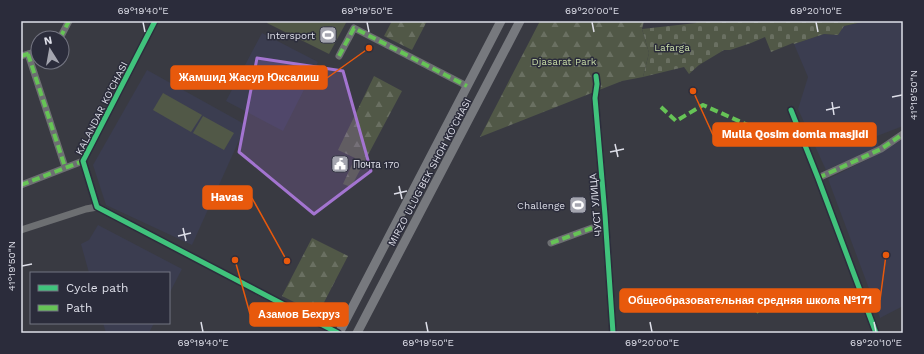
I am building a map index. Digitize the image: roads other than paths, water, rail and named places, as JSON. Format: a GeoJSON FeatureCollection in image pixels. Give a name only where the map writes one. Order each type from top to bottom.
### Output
{"type":"FeatureCollection","features":[{"type":"Feature","properties":{"kind":"main road","name":"MIRZO ULUG'BEK SHOH KO'CHASI"},"geometry":{"type":"LineString","coordinates":[[339,333],[501,21]]}},
{"type":"Feature","properties":{"kind":"main road","name":"MIRZO ULUG'BEK SHOH KO'CHASI"},"geometry":{"type":"LineString","coordinates":[[357,333],[520,21]]}},
{"type":"Feature","properties":{"kind":"main road"},"geometry":{"type":"LineString","coordinates":[[361,290],[375,298]]}},
{"type":"Feature","properties":{"kind":"street"},"geometry":{"type":"LineString","coordinates":[[64,30],[69,21]]}},
{"type":"Feature","properties":{"kind":"street","name":"KALANDAR KO'CHASI"},"geometry":{"type":"LineString","coordinates":[[21,185],[83,161],[155,21]]}},
{"type":"Feature","properties":{"kind":"street"},"geometry":{"type":"LineString","coordinates":[[339,56],[354,28],[468,86]]}},
{"type":"Feature","properties":{"kind":"street"},"geometry":{"type":"LineString","coordinates":[[24,55],[66,167]]}},
{"type":"Feature","properties":{"kind":"street","name":"ЧУСТ УЛИЦА"},"geometry":{"type":"LineString","coordinates":[[596,76],[597,84],[595,98],[613,333]]}},
{"type":"Feature","properties":{"kind":"street"},"geometry":{"type":"LineString","coordinates":[[791,110],[876,333]]}},
{"type":"Feature","properties":{"kind":"street"},"geometry":{"type":"LineString","coordinates":[[818,178],[881,149],[903,134]]}},
{"type":"Feature","properties":{"kind":"street","name":"KALANDAR KO'CHASI"},"geometry":{"type":"LineString","coordinates":[[83,161],[97,207]]}},
{"type":"Feature","properties":{"kind":"street"},"geometry":{"type":"LineString","coordinates":[[21,230],[86,209],[97,207],[339,333]]}},
{"type":"Feature","properties":{"kind":"street"},"geometry":{"type":"LineString","coordinates":[[551,243],[592,228]]}},
{"type":"Feature","properties":{"kind":"place","name":"Intersport"},"geometry":{"type":"Point","coordinates":[328,35]}},
{"type":"Feature","properties":{"kind":"place","name":"Жамшид Жасур Юксалиш"},"geometry":{"type":"Point","coordinates":[369,48]}},
{"type":"Feature","properties":{"kind":"place","name":"Mulla Qosim domla masjidi"},"geometry":{"type":"Point","coordinates":[693,91]}},
{"type":"Feature","properties":{"kind":"place","name":"Почта 170"},"geometry":{"type":"Point","coordinates":[340,164]}},
{"type":"Feature","properties":{"kind":"place","name":"Challenge"},"geometry":{"type":"Point","coordinates":[578,205]}},
{"type":"Feature","properties":{"kind":"place","name":"Общеобразовательная средняя школа №171"},"geometry":{"type":"Point","coordinates":[886,255]}},
{"type":"Feature","properties":{"kind":"place","name":"Азамов Бехруз"},"geometry":{"type":"Point","coordinates":[235,260]}},
{"type":"Feature","properties":{"kind":"place","name":"Havas"},"geometry":{"type":"Point","coordinates":[287,261]}},
{"type":"Feature","properties":{"kind":"park label","name":"Lafarga"},"geometry":{"type":"Point","coordinates":[672,47]}},
{"type":"Feature","properties":{"kind":"park label","name":"Djasarat Park"},"geometry":{"type":"Point","coordinates":[564,61]}}]}
